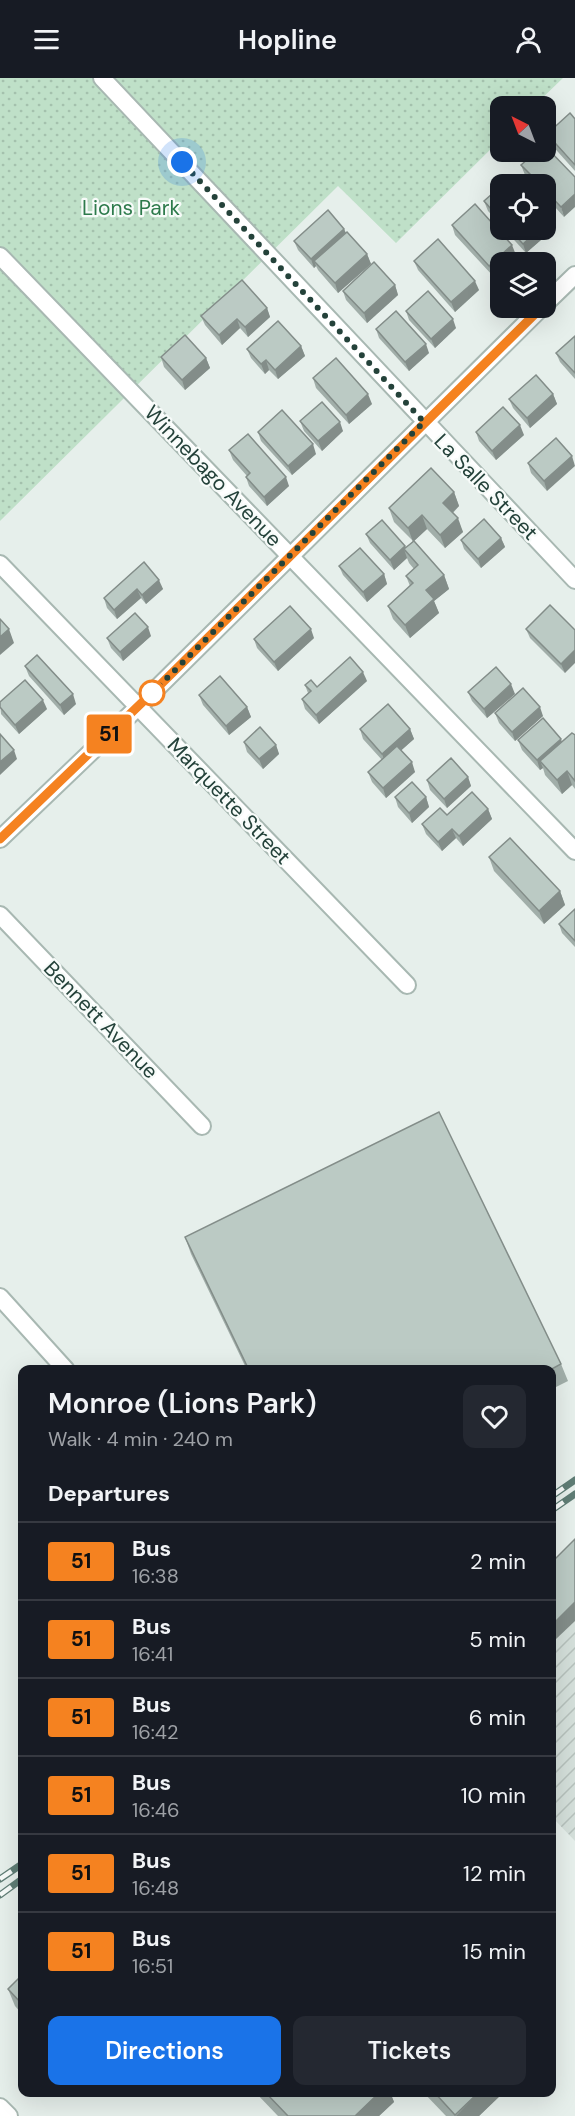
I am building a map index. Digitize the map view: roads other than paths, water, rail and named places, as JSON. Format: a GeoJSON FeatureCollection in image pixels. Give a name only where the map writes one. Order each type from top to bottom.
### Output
{"type":"FeatureCollection","features":[{"type":"Feature","properties":{"kind":"street","name":"La Salle Street"},"geometry":{"type":"LineString","coordinates":[[102,78],[575,580]]}},
{"type":"Feature","properties":{"kind":"street","name":"Winnebago Avenue"},"geometry":{"type":"LineString","coordinates":[[0,256],[575,851]]}},
{"type":"Feature","properties":{"kind":"street"},"geometry":{"type":"LineString","coordinates":[[556,293],[575,275]]}},
{"type":"Feature","properties":{"kind":"street"},"geometry":{"type":"LineString","coordinates":[[0,839],[138,707],[531,318]]}},
{"type":"Feature","properties":{"kind":"street","name":"Marquette Street"},"geometry":{"type":"LineString","coordinates":[[0,564],[407,985]]}},
{"type":"Feature","properties":{"kind":"street","name":"Bennett Avenue"},"geometry":{"type":"LineString","coordinates":[[0,915],[202,1126]]}},
{"type":"Feature","properties":{"kind":"street"},"geometry":{"type":"LineString","coordinates":[[0,1298],[61,1365]]}},
{"type":"Feature","properties":{"kind":"street"},"geometry":{"type":"LineString","coordinates":[[0,2107],[9,2116]]}},
{"type":"Feature","properties":{"kind":"railway"},"geometry":{"type":"LineString","coordinates":[[556,1493],[575,1480]]}},
{"type":"Feature","properties":{"kind":"railway"},"geometry":{"type":"LineString","coordinates":[[556,1507],[575,1494]]}},
{"type":"Feature","properties":{"kind":"railway"},"geometry":{"type":"LineString","coordinates":[[0,1879],[18,1867]]}},
{"type":"Feature","properties":{"kind":"railway"},"geometry":{"type":"LineString","coordinates":[[0,1895],[18,1882]]}},
{"type":"Feature","properties":{"kind":"park label","name":"Lions Park"},"geometry":{"type":"Point","coordinates":[131,208]}}]}
